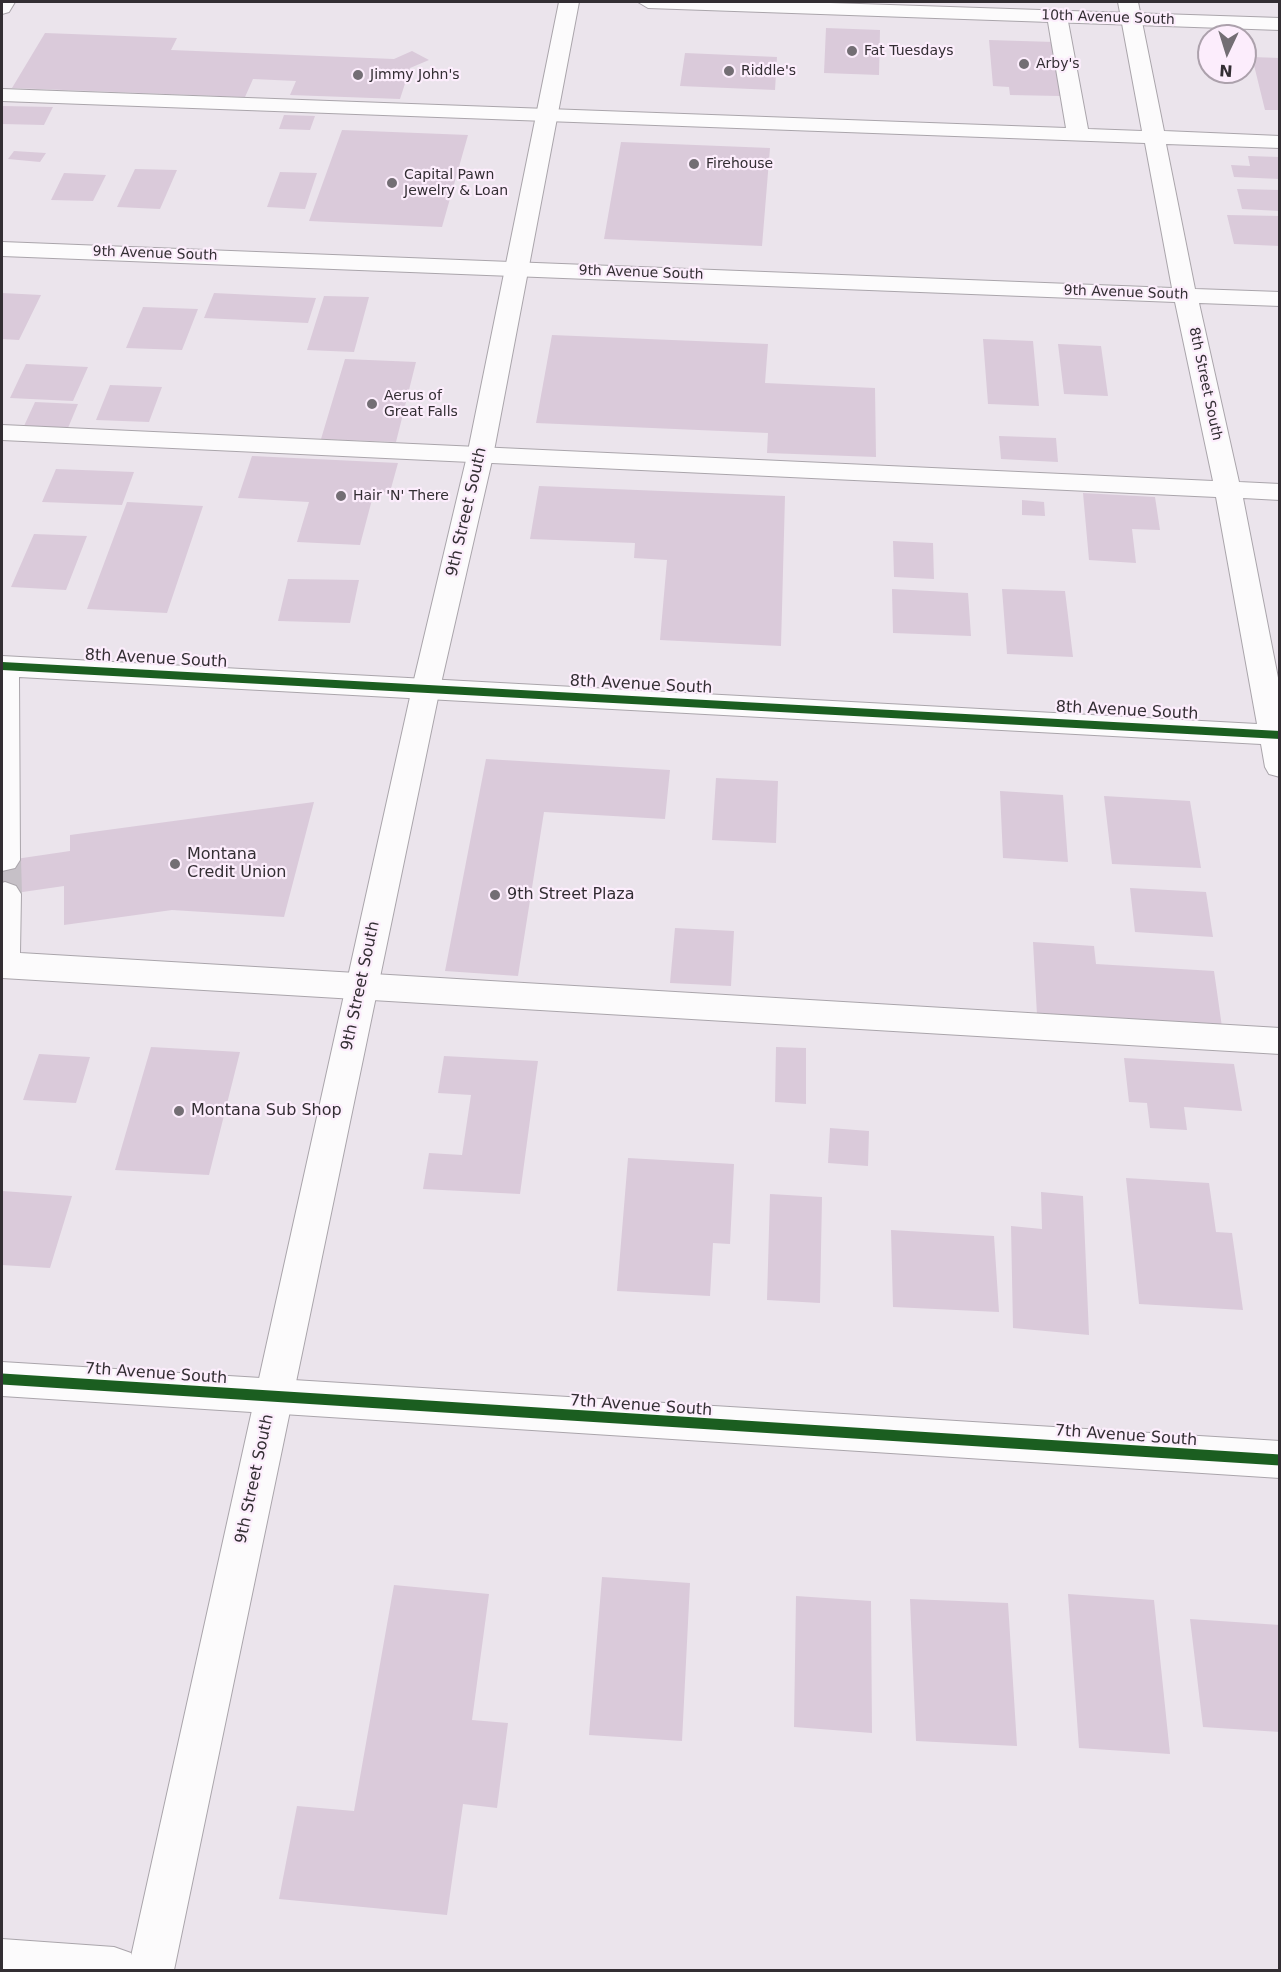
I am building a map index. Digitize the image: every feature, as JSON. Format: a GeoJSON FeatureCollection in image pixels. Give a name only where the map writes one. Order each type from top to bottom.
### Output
{"type":"FeatureCollection","features":[{"type":"Feature","properties":{"kind":"main road"},"geometry":{"type":"LineString","coordinates":[[2,8],[5,2]]}},
{"type":"Feature","properties":{"kind":"main road","name":"9th Street South"},"geometry":{"type":"LineString","coordinates":[[151,1971],[361,987],[426,688],[480,456],[548,116],[568,2]]}},
{"type":"Feature","properties":{"kind":"main road","name":"10th Avenue South"},"geometry":{"type":"LineString","coordinates":[[648,2],[1057,16],[1129,10],[1280,24]]}},
{"type":"Feature","properties":{"kind":"main road","name":"8th Street South"},"geometry":{"type":"LineString","coordinates":[[1129,10],[1185,296],[1228,490],[1276,735],[1280,767]]}},
{"type":"Feature","properties":{"kind":"main road"},"geometry":{"type":"LineString","coordinates":[[1057,16],[1078,134]]}},
{"type":"Feature","properties":{"kind":"main road"},"geometry":{"type":"LineString","coordinates":[[2,95],[1280,142]]}},
{"type":"Feature","properties":{"kind":"main road","name":"9th Avenue South"},"geometry":{"type":"LineString","coordinates":[[2,249],[1280,299]]}},
{"type":"Feature","properties":{"kind":"main road"},"geometry":{"type":"LineString","coordinates":[[2,433],[1280,492]]}},
{"type":"Feature","properties":{"kind":"main road"},"geometry":{"type":"LineString","coordinates":[[3,666],[4,860]]}},
{"type":"Feature","properties":{"kind":"main road","name":"8th Avenue South"},"geometry":{"type":"LineString","coordinates":[[3,666],[1276,735]]}},
{"type":"Feature","properties":{"kind":"main road"},"geometry":{"type":"LineString","coordinates":[[5,894],[3,965],[1280,1041]]}},
{"type":"Feature","properties":{"kind":"main road","name":"7th Avenue South"},"geometry":{"type":"LineString","coordinates":[[2,1379],[1280,1460]]}},
{"type":"Feature","properties":{"kind":"main road"},"geometry":{"type":"LineString","coordinates":[[2,1962],[114,1971]]}},
{"type":"Feature","properties":{"kind":"building","name":"Fat Tuesdays"},"geometry":{"type":"Polygon","coordinates":[[[826,28],[880,30],[879,75],[824,73],[826,28]]]}},
{"type":"Feature","properties":{"kind":"building"},"geometry":{"type":"Polygon","coordinates":[[[45,33],[177,38],[171,50],[394,59],[412,51],[429,60],[410,68],[400,99],[290,95],[296,81],[253,79],[245,97],[12,88],[45,33]]]}},
{"type":"Feature","properties":{"kind":"building","name":"Arby's"},"geometry":{"type":"Polygon","coordinates":[[[989,40],[1054,42],[1060,96],[1010,95],[1009,87],[993,86],[989,40]]]}},
{"type":"Feature","properties":{"kind":"building","name":"Riddle's"},"geometry":{"type":"Polygon","coordinates":[[[685,53],[777,57],[775,90],[680,86],[685,53]]]}},
{"type":"Feature","properties":{"kind":"building"},"geometry":{"type":"Polygon","coordinates":[[[1257,57],[1280,58],[1280,110],[1265,110],[1257,77],[1257,57]]]}},
{"type":"Feature","properties":{"kind":"building"},"geometry":{"type":"Polygon","coordinates":[[[2,106],[53,107],[44,125],[2,124],[2,106]]]}},
{"type":"Feature","properties":{"kind":"building"},"geometry":{"type":"Polygon","coordinates":[[[284,115],[315,116],[310,130],[279,129],[284,115]]]}},
{"type":"Feature","properties":{"kind":"building"},"geometry":{"type":"Polygon","coordinates":[[[342,130],[468,135],[442,227],[309,221],[342,130]]]}},
{"type":"Feature","properties":{"kind":"building"},"geometry":{"type":"Polygon","coordinates":[[[621,142],[770,148],[762,246],[604,239],[621,142]]]}},
{"type":"Feature","properties":{"kind":"building"},"geometry":{"type":"Polygon","coordinates":[[[14,151],[46,153],[40,162],[8,159],[14,151]]]}},
{"type":"Feature","properties":{"kind":"building"},"geometry":{"type":"Polygon","coordinates":[[[1248,156],[1279,157],[1280,179],[1234,177],[1231,165],[1250,166],[1248,156]]]}},
{"type":"Feature","properties":{"kind":"building"},"geometry":{"type":"Polygon","coordinates":[[[135,169],[177,170],[160,209],[117,207],[135,169]]]}},
{"type":"Feature","properties":{"kind":"building"},"geometry":{"type":"Polygon","coordinates":[[[280,172],[317,173],[305,209],[267,207],[280,172]]]}},
{"type":"Feature","properties":{"kind":"building"},"geometry":{"type":"Polygon","coordinates":[[[64,173],[106,175],[93,201],[51,200],[64,173]]]}},
{"type":"Feature","properties":{"kind":"building"},"geometry":{"type":"Polygon","coordinates":[[[1237,189],[1280,190],[1280,211],[1242,209],[1237,189]]]}},
{"type":"Feature","properties":{"kind":"building"},"geometry":{"type":"Polygon","coordinates":[[[1227,215],[1280,216],[1280,246],[1234,244],[1227,215]]]}},
{"type":"Feature","properties":{"kind":"building"},"geometry":{"type":"Polygon","coordinates":[[[2,293],[41,295],[19,340],[2,339],[2,293]]]}},
{"type":"Feature","properties":{"kind":"building"},"geometry":{"type":"Polygon","coordinates":[[[214,293],[316,298],[308,323],[204,318],[214,293]]]}},
{"type":"Feature","properties":{"kind":"building"},"geometry":{"type":"Polygon","coordinates":[[[324,296],[369,297],[354,352],[307,350],[324,296]]]}},
{"type":"Feature","properties":{"kind":"building"},"geometry":{"type":"Polygon","coordinates":[[[143,307],[198,309],[182,350],[126,348],[143,307]]]}},
{"type":"Feature","properties":{"kind":"building"},"geometry":{"type":"Polygon","coordinates":[[[552,335],[768,344],[765,383],[875,388],[876,457],[767,453],[768,433],[536,423],[552,335]]]}},
{"type":"Feature","properties":{"kind":"building"},"geometry":{"type":"Polygon","coordinates":[[[983,339],[1033,341],[1039,406],[988,404],[983,339]]]}},
{"type":"Feature","properties":{"kind":"building"},"geometry":{"type":"Polygon","coordinates":[[[1058,344],[1101,346],[1108,396],[1064,394],[1058,344]]]}},
{"type":"Feature","properties":{"kind":"building"},"geometry":{"type":"Polygon","coordinates":[[[345,359],[416,362],[396,442],[321,439],[345,359]]]}},
{"type":"Feature","properties":{"kind":"building"},"geometry":{"type":"Polygon","coordinates":[[[26,364],[88,367],[73,401],[10,398],[26,364]]]}},
{"type":"Feature","properties":{"kind":"building"},"geometry":{"type":"Polygon","coordinates":[[[110,385],[162,387],[149,422],[96,420],[110,385]]]}},
{"type":"Feature","properties":{"kind":"building"},"geometry":{"type":"Polygon","coordinates":[[[35,402],[78,404],[68,428],[24,426],[35,402]]]}},
{"type":"Feature","properties":{"kind":"building"},"geometry":{"type":"Polygon","coordinates":[[[999,436],[1056,438],[1058,462],[1001,459],[999,436]]]}},
{"type":"Feature","properties":{"kind":"building"},"geometry":{"type":"Polygon","coordinates":[[[252,456],[398,463],[390,492],[374,492],[360,545],[297,542],[309,502],[238,498],[252,456]]]}},
{"type":"Feature","properties":{"kind":"building"},"geometry":{"type":"Polygon","coordinates":[[[56,469],[134,472],[122,505],[42,502],[56,469]]]}},
{"type":"Feature","properties":{"kind":"building"},"geometry":{"type":"Polygon","coordinates":[[[539,486],[785,496],[781,646],[660,640],[667,560],[634,558],[635,543],[530,539],[539,486]]]}},
{"type":"Feature","properties":{"kind":"building"},"geometry":{"type":"Polygon","coordinates":[[[1083,493],[1155,497],[1160,530],[1132,529],[1136,563],[1089,560],[1083,493]]]}},
{"type":"Feature","properties":{"kind":"building"},"geometry":{"type":"Polygon","coordinates":[[[1022,500],[1044,502],[1045,516],[1022,515],[1022,500]]]}},
{"type":"Feature","properties":{"kind":"building"},"geometry":{"type":"Polygon","coordinates":[[[127,502],[203,506],[167,613],[87,609],[127,502]]]}},
{"type":"Feature","properties":{"kind":"building"},"geometry":{"type":"Polygon","coordinates":[[[34,534],[87,536],[66,590],[11,587],[34,534]]]}},
{"type":"Feature","properties":{"kind":"building"},"geometry":{"type":"Polygon","coordinates":[[[893,541],[933,543],[934,579],[894,577],[893,541]]]}},
{"type":"Feature","properties":{"kind":"building"},"geometry":{"type":"Polygon","coordinates":[[[288,579],[359,580],[350,623],[278,621],[288,579]]]}},
{"type":"Feature","properties":{"kind":"building"},"geometry":{"type":"Polygon","coordinates":[[[892,589],[968,593],[971,636],[893,633],[892,589]]]}},
{"type":"Feature","properties":{"kind":"building"},"geometry":{"type":"Polygon","coordinates":[[[1002,589],[1065,591],[1073,657],[1007,654],[1002,589]]]}},
{"type":"Feature","properties":{"kind":"building","name":"9th Street Plaza"},"geometry":{"type":"Polygon","coordinates":[[[486,759],[670,770],[665,819],[544,812],[518,976],[445,971],[486,759]]]}},
{"type":"Feature","properties":{"kind":"building"},"geometry":{"type":"Polygon","coordinates":[[[716,778],[778,781],[776,843],[712,840],[716,778]]]}},
{"type":"Feature","properties":{"kind":"building"},"geometry":{"type":"Polygon","coordinates":[[[1000,791],[1063,795],[1068,862],[1003,858],[1000,791]]]}},
{"type":"Feature","properties":{"kind":"building"},"geometry":{"type":"Polygon","coordinates":[[[1104,796],[1190,801],[1201,868],[1112,864],[1104,796]]]}},
{"type":"Feature","properties":{"kind":"building"},"geometry":{"type":"Polygon","coordinates":[[[314,802],[284,917],[172,910],[64,925],[64,886],[2,895],[2,861],[70,851],[70,835],[314,802]]]}},
{"type":"Feature","properties":{"kind":"building"},"geometry":{"type":"Polygon","coordinates":[[[1130,888],[1206,892],[1213,937],[1135,932],[1130,888]]]}},
{"type":"Feature","properties":{"kind":"building"},"geometry":{"type":"Polygon","coordinates":[[[675,928],[734,931],[731,986],[670,983],[675,928]]]}},
{"type":"Feature","properties":{"kind":"building"},"geometry":{"type":"Polygon","coordinates":[[[1033,942],[1094,946],[1096,964],[1214,971],[1222,1027],[1037,1015],[1033,942]]]}},
{"type":"Feature","properties":{"kind":"building","name":"Montana Sub Shop"},"geometry":{"type":"Polygon","coordinates":[[[151,1047],[240,1052],[209,1175],[115,1170],[151,1047]]]}},
{"type":"Feature","properties":{"kind":"building"},"geometry":{"type":"Polygon","coordinates":[[[776,1047],[806,1048],[806,1104],[775,1102],[776,1047]]]}},
{"type":"Feature","properties":{"kind":"building"},"geometry":{"type":"Polygon","coordinates":[[[39,1054],[90,1057],[76,1103],[23,1100],[39,1054]]]}},
{"type":"Feature","properties":{"kind":"building"},"geometry":{"type":"Polygon","coordinates":[[[444,1056],[538,1061],[520,1194],[423,1189],[429,1153],[462,1155],[471,1095],[438,1093],[444,1056]]]}},
{"type":"Feature","properties":{"kind":"building"},"geometry":{"type":"Polygon","coordinates":[[[1124,1058],[1234,1064],[1242,1111],[1184,1107],[1187,1130],[1150,1128],[1147,1103],[1129,1102],[1124,1058]]]}},
{"type":"Feature","properties":{"kind":"building"},"geometry":{"type":"Polygon","coordinates":[[[830,1128],[869,1131],[868,1166],[828,1163],[830,1128]]]}},
{"type":"Feature","properties":{"kind":"building"},"geometry":{"type":"Polygon","coordinates":[[[628,1158],[734,1164],[730,1244],[713,1243],[710,1296],[617,1291],[628,1158]]]}},
{"type":"Feature","properties":{"kind":"building"},"geometry":{"type":"Polygon","coordinates":[[[1126,1178],[1209,1183],[1216,1232],[1232,1233],[1243,1310],[1139,1304],[1126,1178]]]}},
{"type":"Feature","properties":{"kind":"building"},"geometry":{"type":"Polygon","coordinates":[[[2,1191],[72,1196],[50,1268],[2,1265],[2,1191]]]}},
{"type":"Feature","properties":{"kind":"building"},"geometry":{"type":"Polygon","coordinates":[[[1041,1192],[1083,1196],[1089,1335],[1013,1328],[1011,1226],[1042,1229],[1041,1192]]]}},
{"type":"Feature","properties":{"kind":"building"},"geometry":{"type":"Polygon","coordinates":[[[770,1194],[822,1197],[820,1303],[767,1300],[770,1194]]]}},
{"type":"Feature","properties":{"kind":"building"},"geometry":{"type":"Polygon","coordinates":[[[891,1230],[994,1236],[999,1312],[893,1307],[891,1230]]]}},
{"type":"Feature","properties":{"kind":"building"},"geometry":{"type":"Polygon","coordinates":[[[602,1577],[690,1583],[682,1741],[589,1735],[602,1577]]]}},
{"type":"Feature","properties":{"kind":"building"},"geometry":{"type":"Polygon","coordinates":[[[394,1585],[489,1594],[472,1720],[508,1723],[497,1808],[463,1804],[447,1915],[279,1899],[297,1806],[354,1811],[394,1585]]]}},
{"type":"Feature","properties":{"kind":"building"},"geometry":{"type":"Polygon","coordinates":[[[1068,1594],[1154,1600],[1170,1754],[1079,1748],[1068,1594]]]}},
{"type":"Feature","properties":{"kind":"building"},"geometry":{"type":"Polygon","coordinates":[[[796,1596],[871,1601],[872,1733],[794,1727],[796,1596]]]}},
{"type":"Feature","properties":{"kind":"building"},"geometry":{"type":"Polygon","coordinates":[[[910,1599],[1008,1603],[1017,1746],[916,1741],[910,1599]]]}},
{"type":"Feature","properties":{"kind":"building"},"geometry":{"type":"Polygon","coordinates":[[[1190,1619],[1280,1625],[1280,1732],[1203,1727],[1190,1619]]]}},
{"type":"Feature","properties":{"kind":"tunnel"},"geometry":{"type":"LineString","coordinates":[[4,860],[5,894]]}},
{"type":"Feature","properties":{"kind":"cycle path"},"geometry":{"type":"LineString","coordinates":[[2,666],[1280,735]]}},
{"type":"Feature","properties":{"kind":"cycle path"},"geometry":{"type":"LineString","coordinates":[[2,1379],[1280,1460]]}},
{"type":"Feature","properties":{"kind":"place","name":"Fat Tuesdays"},"geometry":{"type":"Point","coordinates":[852,51]}},
{"type":"Feature","properties":{"kind":"place","name":"Arby's"},"geometry":{"type":"Point","coordinates":[1024,64]}},
{"type":"Feature","properties":{"kind":"place","name":"Riddle's"},"geometry":{"type":"Point","coordinates":[729,71]}},
{"type":"Feature","properties":{"kind":"place","name":"Jimmy John's"},"geometry":{"type":"Point","coordinates":[358,75]}},
{"type":"Feature","properties":{"kind":"place","name":"Firehouse"},"geometry":{"type":"Point","coordinates":[694,164]}},
{"type":"Feature","properties":{"kind":"place","name":"Capital Pawn Jewelry & Loan"},"geometry":{"type":"Point","coordinates":[392,183]}},
{"type":"Feature","properties":{"kind":"place","name":"Aerus of Great Falls"},"geometry":{"type":"Point","coordinates":[372,404]}},
{"type":"Feature","properties":{"kind":"place","name":"Hair 'N' There"},"geometry":{"type":"Point","coordinates":[341,496]}},
{"type":"Feature","properties":{"kind":"place","name":"Montana Credit Union"},"geometry":{"type":"Point","coordinates":[175,864]}},
{"type":"Feature","properties":{"kind":"place","name":"9th Street Plaza"},"geometry":{"type":"Point","coordinates":[495,895]}},
{"type":"Feature","properties":{"kind":"place","name":"Montana Sub Shop"},"geometry":{"type":"Point","coordinates":[179,1111]}}]}
